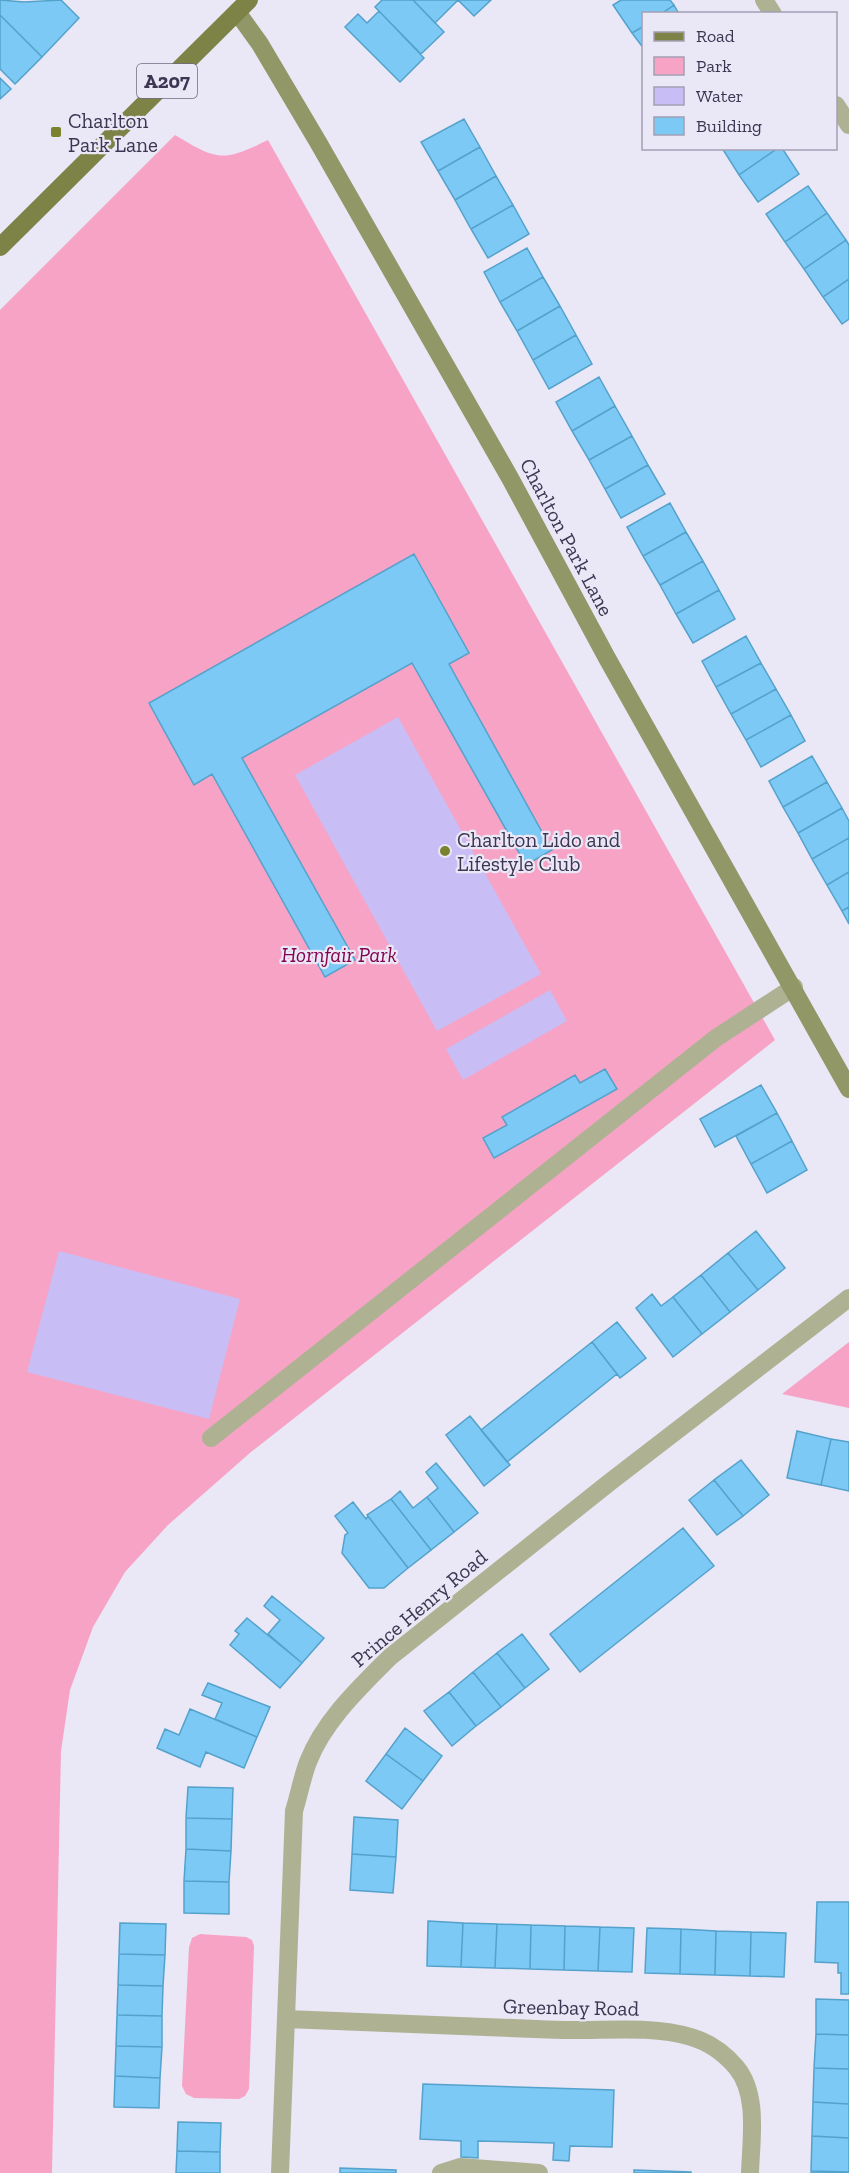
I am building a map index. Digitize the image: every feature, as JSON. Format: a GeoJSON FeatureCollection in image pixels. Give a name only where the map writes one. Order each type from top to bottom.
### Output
{"type":"FeatureCollection","features":[{"type":"Feature","properties":{"kind":"main road","name":"A207"},"geometry":{"type":"LineString","coordinates":[[0,247],[243,6]]}},
{"type":"Feature","properties":{"kind":"street","name":"Charlton Park Lane"},"geometry":{"type":"LineString","coordinates":[[243,6],[260,44],[330,162],[794,987],[849,1089]]}},
{"type":"Feature","properties":{"kind":"street"},"geometry":{"type":"LineString","coordinates":[[837,106],[849,124]]}},
{"type":"Feature","properties":{"kind":"street"},"geometry":{"type":"LineString","coordinates":[[211,1438],[716,1038],[794,987]]}},
{"type":"Feature","properties":{"kind":"street","name":"Prince Henry Road"},"geometry":{"type":"LineString","coordinates":[[280,2173],[294,1811],[308,1761],[330,1722],[358,1688],[390,1657],[610,1482],[849,1298]]}},
{"type":"Feature","properties":{"kind":"street","name":"Greenbay Road"},"geometry":{"type":"LineString","coordinates":[[286,2019],[567,2030],[663,2031],[692,2037],[719,2050],[737,2068],[747,2090],[752,2118],[750,2173]]}},
{"type":"Feature","properties":{"kind":"street"},"geometry":{"type":"LineString","coordinates":[[441,2173],[460,2167],[539,2173]]}},
{"type":"Feature","properties":{"kind":"green space","name":"Hornfair Park"},"geometry":{"type":"Polygon","coordinates":[[[175,135],[201,150],[221,156],[241,152],[268,140],[775,1040],[251,1452],[168,1525],[125,1572],[93,1627],[70,1690],[61,1751],[52,2173],[0,2173],[0,310],[175,135]]]}},
{"type":"Feature","properties":{"kind":"green space"},"geometry":{"type":"Polygon","coordinates":[[[849,1342],[849,1408],[782,1394],[849,1342]]]}},
{"type":"Feature","properties":{"kind":"green space"},"geometry":{"type":"Polygon","coordinates":[[[200,1934],[246,1937],[252,1940],[254,1946],[249,2089],[245,2096],[239,2099],[194,2098],[186,2094],[182,2086],[189,1947],[192,1938],[200,1934]]]}},
{"type":"Feature","properties":{"kind":"water"},"geometry":{"type":"Polygon","coordinates":[[[398,717],[541,974],[437,1031],[295,775],[398,717]]]}},
{"type":"Feature","properties":{"kind":"water"},"geometry":{"type":"Polygon","coordinates":[[[550,990],[567,1021],[463,1080],[446,1049],[550,990]]]}},
{"type":"Feature","properties":{"kind":"water"},"geometry":{"type":"Polygon","coordinates":[[[59,1251],[240,1299],[209,1419],[27,1372],[59,1251]]]}},
{"type":"Feature","properties":{"kind":"building"},"geometry":{"type":"Polygon","coordinates":[[[0,0],[24,2],[61,0],[79,18],[42,57],[0,15],[0,0]]]}},
{"type":"Feature","properties":{"kind":"building"},"geometry":{"type":"Polygon","coordinates":[[[382,0],[413,0],[444,32],[421,54],[375,7],[382,0]]]}},
{"type":"Feature","properties":{"kind":"building"},"geometry":{"type":"Polygon","coordinates":[[[413,0],[458,0],[435,23],[413,0]]]}},
{"type":"Feature","properties":{"kind":"building"},"geometry":{"type":"Polygon","coordinates":[[[458,0],[491,0],[474,16],[458,0]]]}},
{"type":"Feature","properties":{"kind":"building"},"geometry":{"type":"Polygon","coordinates":[[[621,0],[670,0],[674,5],[664,12],[642,12],[642,27],[632,33],[613,5],[621,0]]]}},
{"type":"Feature","properties":{"kind":"building"},"geometry":{"type":"Polygon","coordinates":[[[674,5],[678,12],[664,12],[674,5]]]}},
{"type":"Feature","properties":{"kind":"building"},"geometry":{"type":"Polygon","coordinates":[[[379,11],[424,58],[400,82],[345,27],[358,14],[367,23],[379,11]]]}},
{"type":"Feature","properties":{"kind":"building"},"geometry":{"type":"Polygon","coordinates":[[[0,15],[42,57],[15,84],[0,69],[0,15]]]}},
{"type":"Feature","properties":{"kind":"building"},"geometry":{"type":"Polygon","coordinates":[[[642,27],[642,46],[632,33],[642,27]]]}},
{"type":"Feature","properties":{"kind":"building"},"geometry":{"type":"Polygon","coordinates":[[[0,78],[11,89],[0,99],[0,78]]]}},
{"type":"Feature","properties":{"kind":"building"},"geometry":{"type":"Polygon","coordinates":[[[464,119],[480,147],[438,171],[421,142],[464,119]]]}},
{"type":"Feature","properties":{"kind":"building"},"geometry":{"type":"Polygon","coordinates":[[[480,147],[496,176],[455,200],[438,171],[480,147]]]}},
{"type":"Feature","properties":{"kind":"building"},"geometry":{"type":"Polygon","coordinates":[[[723,150],[775,150],[739,175],[723,150]]]}},
{"type":"Feature","properties":{"kind":"building"},"geometry":{"type":"Polygon","coordinates":[[[775,150],[783,150],[799,174],[758,202],[739,175],[775,150]]]}},
{"type":"Feature","properties":{"kind":"building"},"geometry":{"type":"Polygon","coordinates":[[[496,176],[513,205],[471,229],[455,200],[496,176]]]}},
{"type":"Feature","properties":{"kind":"building"},"geometry":{"type":"Polygon","coordinates":[[[808,186],[827,213],[785,242],[766,214],[808,186]]]}},
{"type":"Feature","properties":{"kind":"building"},"geometry":{"type":"Polygon","coordinates":[[[513,205],[529,234],[488,258],[471,229],[513,205]]]}},
{"type":"Feature","properties":{"kind":"building"},"geometry":{"type":"Polygon","coordinates":[[[827,213],[846,240],[804,269],[785,242],[827,213]]]}},
{"type":"Feature","properties":{"kind":"building"},"geometry":{"type":"Polygon","coordinates":[[[846,240],[849,245],[849,279],[823,297],[804,269],[846,240]]]}},
{"type":"Feature","properties":{"kind":"building"},"geometry":{"type":"Polygon","coordinates":[[[527,248],[543,277],[500,302],[484,272],[527,248]]]}},
{"type":"Feature","properties":{"kind":"building"},"geometry":{"type":"Polygon","coordinates":[[[543,277],[560,306],[517,331],[500,302],[543,277]]]}},
{"type":"Feature","properties":{"kind":"building"},"geometry":{"type":"Polygon","coordinates":[[[849,279],[849,319],[842,324],[823,297],[849,279]]]}},
{"type":"Feature","properties":{"kind":"building"},"geometry":{"type":"Polygon","coordinates":[[[560,306],[576,335],[533,360],[517,331],[560,306]]]}},
{"type":"Feature","properties":{"kind":"building"},"geometry":{"type":"Polygon","coordinates":[[[576,335],[592,364],[549,389],[533,360],[576,335]]]}},
{"type":"Feature","properties":{"kind":"building"},"geometry":{"type":"Polygon","coordinates":[[[599,377],[615,406],[572,431],[556,402],[599,377]]]}},
{"type":"Feature","properties":{"kind":"building"},"geometry":{"type":"Polygon","coordinates":[[[615,406],[632,436],[589,460],[572,431],[615,406]]]}},
{"type":"Feature","properties":{"kind":"building"},"geometry":{"type":"Polygon","coordinates":[[[632,436],[648,465],[605,489],[589,460],[632,436]]]}},
{"type":"Feature","properties":{"kind":"building"},"geometry":{"type":"Polygon","coordinates":[[[648,465],[665,494],[621,518],[605,489],[648,465]]]}},
{"type":"Feature","properties":{"kind":"building"},"geometry":{"type":"Polygon","coordinates":[[[670,503],[686,532],[643,556],[627,527],[670,503]]]}},
{"type":"Feature","properties":{"kind":"building"},"geometry":{"type":"Polygon","coordinates":[[[686,532],[703,561],[660,585],[643,556],[686,532]]]}},
{"type":"Feature","properties":{"kind":"building"},"geometry":{"type":"Polygon","coordinates":[[[414,554],[469,653],[449,664],[552,850],[526,865],[412,663],[242,758],[355,960],[325,977],[212,774],[194,785],[149,703],[414,554]]]}},
{"type":"Feature","properties":{"kind":"building"},"geometry":{"type":"Polygon","coordinates":[[[703,561],[719,590],[676,614],[660,585],[703,561]]]}},
{"type":"Feature","properties":{"kind":"building"},"geometry":{"type":"Polygon","coordinates":[[[719,590],[735,619],[693,643],[676,614],[719,590]]]}},
{"type":"Feature","properties":{"kind":"building"},"geometry":{"type":"Polygon","coordinates":[[[746,636],[761,663],[716,687],[702,661],[746,636]]]}},
{"type":"Feature","properties":{"kind":"building"},"geometry":{"type":"Polygon","coordinates":[[[761,663],[776,689],[731,714],[716,687],[761,663]]]}},
{"type":"Feature","properties":{"kind":"building"},"geometry":{"type":"Polygon","coordinates":[[[776,689],[791,715],[746,740],[731,714],[776,689]]]}},
{"type":"Feature","properties":{"kind":"building"},"geometry":{"type":"Polygon","coordinates":[[[791,715],[805,741],[761,767],[746,740],[791,715]]]}},
{"type":"Feature","properties":{"kind":"building"},"geometry":{"type":"Polygon","coordinates":[[[812,756],[827,782],[783,807],[769,781],[812,756]]]}},
{"type":"Feature","properties":{"kind":"building"},"geometry":{"type":"Polygon","coordinates":[[[827,782],[842,808],[798,833],[783,807],[827,782]]]}},
{"type":"Feature","properties":{"kind":"building"},"geometry":{"type":"Polygon","coordinates":[[[842,808],[849,821],[849,838],[812,859],[798,833],[842,808]]]}},
{"type":"Feature","properties":{"kind":"building"},"geometry":{"type":"Polygon","coordinates":[[[849,838],[849,872],[827,885],[812,859],[849,838]]]}},
{"type":"Feature","properties":{"kind":"building"},"geometry":{"type":"Polygon","coordinates":[[[849,872],[849,907],[842,911],[827,885],[849,872]]]}},
{"type":"Feature","properties":{"kind":"building"},"geometry":{"type":"Polygon","coordinates":[[[849,907],[849,924],[842,911],[849,907]]]}},
{"type":"Feature","properties":{"kind":"building"},"geometry":{"type":"Polygon","coordinates":[[[605,1069],[617,1089],[494,1158],[483,1138],[507,1125],[502,1117],[575,1075],[580,1083],[605,1069]]]}},
{"type":"Feature","properties":{"kind":"building"},"geometry":{"type":"Polygon","coordinates":[[[761,1085],[777,1113],[715,1147],[700,1119],[761,1085]]]}},
{"type":"Feature","properties":{"kind":"building"},"geometry":{"type":"Polygon","coordinates":[[[777,1113],[792,1141],[751,1164],[736,1136],[777,1113]]]}},
{"type":"Feature","properties":{"kind":"building"},"geometry":{"type":"Polygon","coordinates":[[[792,1141],[807,1170],[767,1193],[751,1164],[792,1141]]]}},
{"type":"Feature","properties":{"kind":"building"},"geometry":{"type":"Polygon","coordinates":[[[756,1231],[785,1268],[758,1290],[728,1253],[756,1231]]]}},
{"type":"Feature","properties":{"kind":"building"},"geometry":{"type":"Polygon","coordinates":[[[728,1253],[758,1290],[730,1312],[701,1275],[728,1253]]]}},
{"type":"Feature","properties":{"kind":"building"},"geometry":{"type":"Polygon","coordinates":[[[701,1275],[730,1312],[702,1334],[673,1297],[701,1275]]]}},
{"type":"Feature","properties":{"kind":"building"},"geometry":{"type":"Polygon","coordinates":[[[652,1294],[661,1306],[673,1297],[702,1334],[673,1357],[636,1308],[652,1294]]]}},
{"type":"Feature","properties":{"kind":"building"},"geometry":{"type":"Polygon","coordinates":[[[617,1322],[646,1358],[620,1378],[592,1342],[617,1322]]]}},
{"type":"Feature","properties":{"kind":"building"},"geometry":{"type":"Polygon","coordinates":[[[592,1342],[617,1374],[507,1462],[481,1430],[592,1342]]]}},
{"type":"Feature","properties":{"kind":"building"},"geometry":{"type":"Polygon","coordinates":[[[470,1416],[510,1465],[484,1486],[446,1435],[470,1416]]]}},
{"type":"Feature","properties":{"kind":"building"},"geometry":{"type":"Polygon","coordinates":[[[797,1431],[831,1439],[821,1485],[787,1478],[797,1431]]]}},
{"type":"Feature","properties":{"kind":"building"},"geometry":{"type":"Polygon","coordinates":[[[831,1439],[849,1442],[849,1491],[821,1485],[831,1439]]]}},
{"type":"Feature","properties":{"kind":"building"},"geometry":{"type":"Polygon","coordinates":[[[741,1460],[769,1495],[743,1516],[714,1480],[741,1460]]]}},
{"type":"Feature","properties":{"kind":"building"},"geometry":{"type":"Polygon","coordinates":[[[436,1463],[478,1513],[454,1532],[427,1497],[438,1488],[426,1472],[436,1463]]]}},
{"type":"Feature","properties":{"kind":"building"},"geometry":{"type":"Polygon","coordinates":[[[714,1480],[743,1516],[717,1535],[689,1500],[714,1480]]]}},
{"type":"Feature","properties":{"kind":"building"},"geometry":{"type":"Polygon","coordinates":[[[400,1491],[413,1508],[427,1497],[454,1532],[431,1550],[391,1499],[400,1491]]]}},
{"type":"Feature","properties":{"kind":"building"},"geometry":{"type":"Polygon","coordinates":[[[391,1499],[431,1550],[408,1568],[367,1515],[391,1499]]]}},
{"type":"Feature","properties":{"kind":"building"},"geometry":{"type":"Polygon","coordinates":[[[353,1502],[366,1519],[368,1516],[408,1568],[384,1588],[369,1588],[342,1553],[345,1535],[348,1533],[335,1516],[353,1502]]]}},
{"type":"Feature","properties":{"kind":"building"},"geometry":{"type":"Polygon","coordinates":[[[683,1528],[714,1566],[580,1672],[550,1634],[683,1528]]]}},
{"type":"Feature","properties":{"kind":"building"},"geometry":{"type":"Polygon","coordinates":[[[272,1596],[324,1638],[302,1663],[268,1634],[280,1620],[264,1606],[272,1596]]]}},
{"type":"Feature","properties":{"kind":"building"},"geometry":{"type":"Polygon","coordinates":[[[247,1618],[302,1663],[280,1688],[230,1645],[239,1634],[235,1631],[247,1618]]]}},
{"type":"Feature","properties":{"kind":"building"},"geometry":{"type":"Polygon","coordinates":[[[522,1634],[549,1669],[525,1688],[497,1653],[522,1634]]]}},
{"type":"Feature","properties":{"kind":"building"},"geometry":{"type":"Polygon","coordinates":[[[497,1653],[525,1688],[501,1707],[473,1672],[497,1653]]]}},
{"type":"Feature","properties":{"kind":"building"},"geometry":{"type":"Polygon","coordinates":[[[473,1672],[501,1707],[476,1726],[449,1692],[473,1672]]]}},
{"type":"Feature","properties":{"kind":"building"},"geometry":{"type":"Polygon","coordinates":[[[208,1683],[270,1707],[257,1737],[215,1719],[222,1703],[202,1695],[208,1683]]]}},
{"type":"Feature","properties":{"kind":"building"},"geometry":{"type":"Polygon","coordinates":[[[449,1692],[476,1726],[452,1746],[424,1711],[449,1692]]]}},
{"type":"Feature","properties":{"kind":"building"},"geometry":{"type":"Polygon","coordinates":[[[190,1709],[257,1737],[244,1768],[206,1752],[200,1767],[157,1748],[165,1729],[179,1735],[190,1709]]]}},
{"type":"Feature","properties":{"kind":"building"},"geometry":{"type":"Polygon","coordinates":[[[405,1728],[442,1756],[423,1781],[386,1754],[405,1728]]]}},
{"type":"Feature","properties":{"kind":"building"},"geometry":{"type":"Polygon","coordinates":[[[386,1754],[423,1781],[402,1809],[366,1781],[386,1754]]]}},
{"type":"Feature","properties":{"kind":"building"},"geometry":{"type":"Polygon","coordinates":[[[188,1787],[233,1788],[232,1819],[186,1818],[188,1787]]]}},
{"type":"Feature","properties":{"kind":"building"},"geometry":{"type":"Polygon","coordinates":[[[354,1817],[398,1820],[396,1857],[352,1854],[354,1817]]]}},
{"type":"Feature","properties":{"kind":"building"},"geometry":{"type":"Polygon","coordinates":[[[186,1818],[232,1819],[231,1851],[186,1849],[186,1818]]]}},
{"type":"Feature","properties":{"kind":"building"},"geometry":{"type":"Polygon","coordinates":[[[186,1849],[231,1851],[229,1882],[184,1881],[186,1849]]]}},
{"type":"Feature","properties":{"kind":"building"},"geometry":{"type":"Polygon","coordinates":[[[352,1854],[396,1857],[393,1893],[350,1890],[352,1854]]]}},
{"type":"Feature","properties":{"kind":"building"},"geometry":{"type":"Polygon","coordinates":[[[184,1881],[229,1882],[229,1914],[184,1913],[184,1881]]]}},
{"type":"Feature","properties":{"kind":"building"},"geometry":{"type":"Polygon","coordinates":[[[817,1902],[849,1902],[849,1994],[841,1994],[841,1973],[838,1973],[838,1963],[815,1962],[817,1902]]]}},
{"type":"Feature","properties":{"kind":"building"},"geometry":{"type":"Polygon","coordinates":[[[428,1921],[463,1923],[461,1967],[427,1966],[428,1921]]]}},
{"type":"Feature","properties":{"kind":"building"},"geometry":{"type":"Polygon","coordinates":[[[120,1923],[166,1924],[165,1955],[119,1954],[120,1923]]]}},
{"type":"Feature","properties":{"kind":"building"},"geometry":{"type":"Polygon","coordinates":[[[463,1923],[497,1924],[495,1968],[461,1967],[463,1923]]]}},
{"type":"Feature","properties":{"kind":"building"},"geometry":{"type":"Polygon","coordinates":[[[497,1924],[531,1925],[530,1969],[495,1968],[497,1924]]]}},
{"type":"Feature","properties":{"kind":"building"},"geometry":{"type":"Polygon","coordinates":[[[531,1925],[565,1926],[564,1970],[530,1969],[531,1925]]]}},
{"type":"Feature","properties":{"kind":"building"},"geometry":{"type":"Polygon","coordinates":[[[565,1926],[600,1927],[598,1971],[564,1970],[565,1926]]]}},
{"type":"Feature","properties":{"kind":"building"},"geometry":{"type":"Polygon","coordinates":[[[600,1927],[634,1928],[632,1972],[598,1971],[600,1927]]]}},
{"type":"Feature","properties":{"kind":"building"},"geometry":{"type":"Polygon","coordinates":[[[647,1928],[681,1929],[680,1974],[645,1973],[647,1928]]]}},
{"type":"Feature","properties":{"kind":"building"},"geometry":{"type":"Polygon","coordinates":[[[681,1929],[716,1931],[715,1975],[680,1974],[681,1929]]]}},
{"type":"Feature","properties":{"kind":"building"},"geometry":{"type":"Polygon","coordinates":[[[716,1931],[751,1932],[750,1976],[715,1975],[716,1931]]]}},
{"type":"Feature","properties":{"kind":"building"},"geometry":{"type":"Polygon","coordinates":[[[751,1932],[786,1933],[784,1977],[750,1976],[751,1932]]]}},
{"type":"Feature","properties":{"kind":"building"},"geometry":{"type":"Polygon","coordinates":[[[119,1954],[165,1955],[163,1986],[118,1985],[119,1954]]]}},
{"type":"Feature","properties":{"kind":"building"},"geometry":{"type":"Polygon","coordinates":[[[118,1985],[163,1986],[162,2016],[117,2015],[118,1985]]]}},
{"type":"Feature","properties":{"kind":"building"},"geometry":{"type":"Polygon","coordinates":[[[816,1999],[849,2000],[849,2035],[816,2034],[816,1999]]]}},
{"type":"Feature","properties":{"kind":"building"},"geometry":{"type":"Polygon","coordinates":[[[117,2015],[162,2016],[162,2047],[116,2046],[117,2015]]]}},
{"type":"Feature","properties":{"kind":"building"},"geometry":{"type":"Polygon","coordinates":[[[816,2034],[849,2035],[849,2069],[814,2068],[816,2034]]]}},
{"type":"Feature","properties":{"kind":"building"},"geometry":{"type":"Polygon","coordinates":[[[116,2046],[162,2047],[160,2078],[115,2076],[116,2046]]]}},
{"type":"Feature","properties":{"kind":"building"},"geometry":{"type":"Polygon","coordinates":[[[814,2068],[849,2069],[849,2104],[813,2102],[814,2068]]]}},
{"type":"Feature","properties":{"kind":"building"},"geometry":{"type":"Polygon","coordinates":[[[115,2076],[160,2078],[159,2108],[114,2107],[115,2076]]]}},
{"type":"Feature","properties":{"kind":"building"},"geometry":{"type":"Polygon","coordinates":[[[423,2084],[614,2090],[612,2147],[570,2146],[569,2161],[553,2160],[554,2143],[478,2141],[478,2158],[461,2157],[461,2141],[420,2139],[423,2084]]]}},
{"type":"Feature","properties":{"kind":"building"},"geometry":{"type":"Polygon","coordinates":[[[813,2102],[849,2104],[849,2138],[812,2136],[813,2102]]]}},
{"type":"Feature","properties":{"kind":"building"},"geometry":{"type":"Polygon","coordinates":[[[178,2122],[221,2123],[220,2152],[177,2151],[178,2122]]]}},
{"type":"Feature","properties":{"kind":"building"},"geometry":{"type":"Polygon","coordinates":[[[812,2136],[849,2138],[849,2172],[811,2171],[812,2136]]]}},
{"type":"Feature","properties":{"kind":"building"},"geometry":{"type":"Polygon","coordinates":[[[177,2151],[220,2152],[220,2173],[176,2173],[177,2151]]]}},
{"type":"Feature","properties":{"kind":"building"},"geometry":{"type":"Polygon","coordinates":[[[340,2168],[396,2170],[396,2173],[340,2173],[340,2168]]]}},
{"type":"Feature","properties":{"kind":"building"},"geometry":{"type":"Polygon","coordinates":[[[634,2170],[691,2172],[691,2173],[634,2173],[634,2170]]]}},
{"type":"Feature","properties":{"kind":"building"},"geometry":{"type":"Polygon","coordinates":[[[811,2171],[849,2172],[849,2173],[811,2173],[811,2171]]]}},
{"type":"Feature","properties":{"kind":"place","name":"Charlton Park Lane"},"geometry":{"type":"Point","coordinates":[56,132]}},
{"type":"Feature","properties":{"kind":"place","name":"Charlton Lido and Lifestyle Club"},"geometry":{"type":"Point","coordinates":[445,851]}}]}
